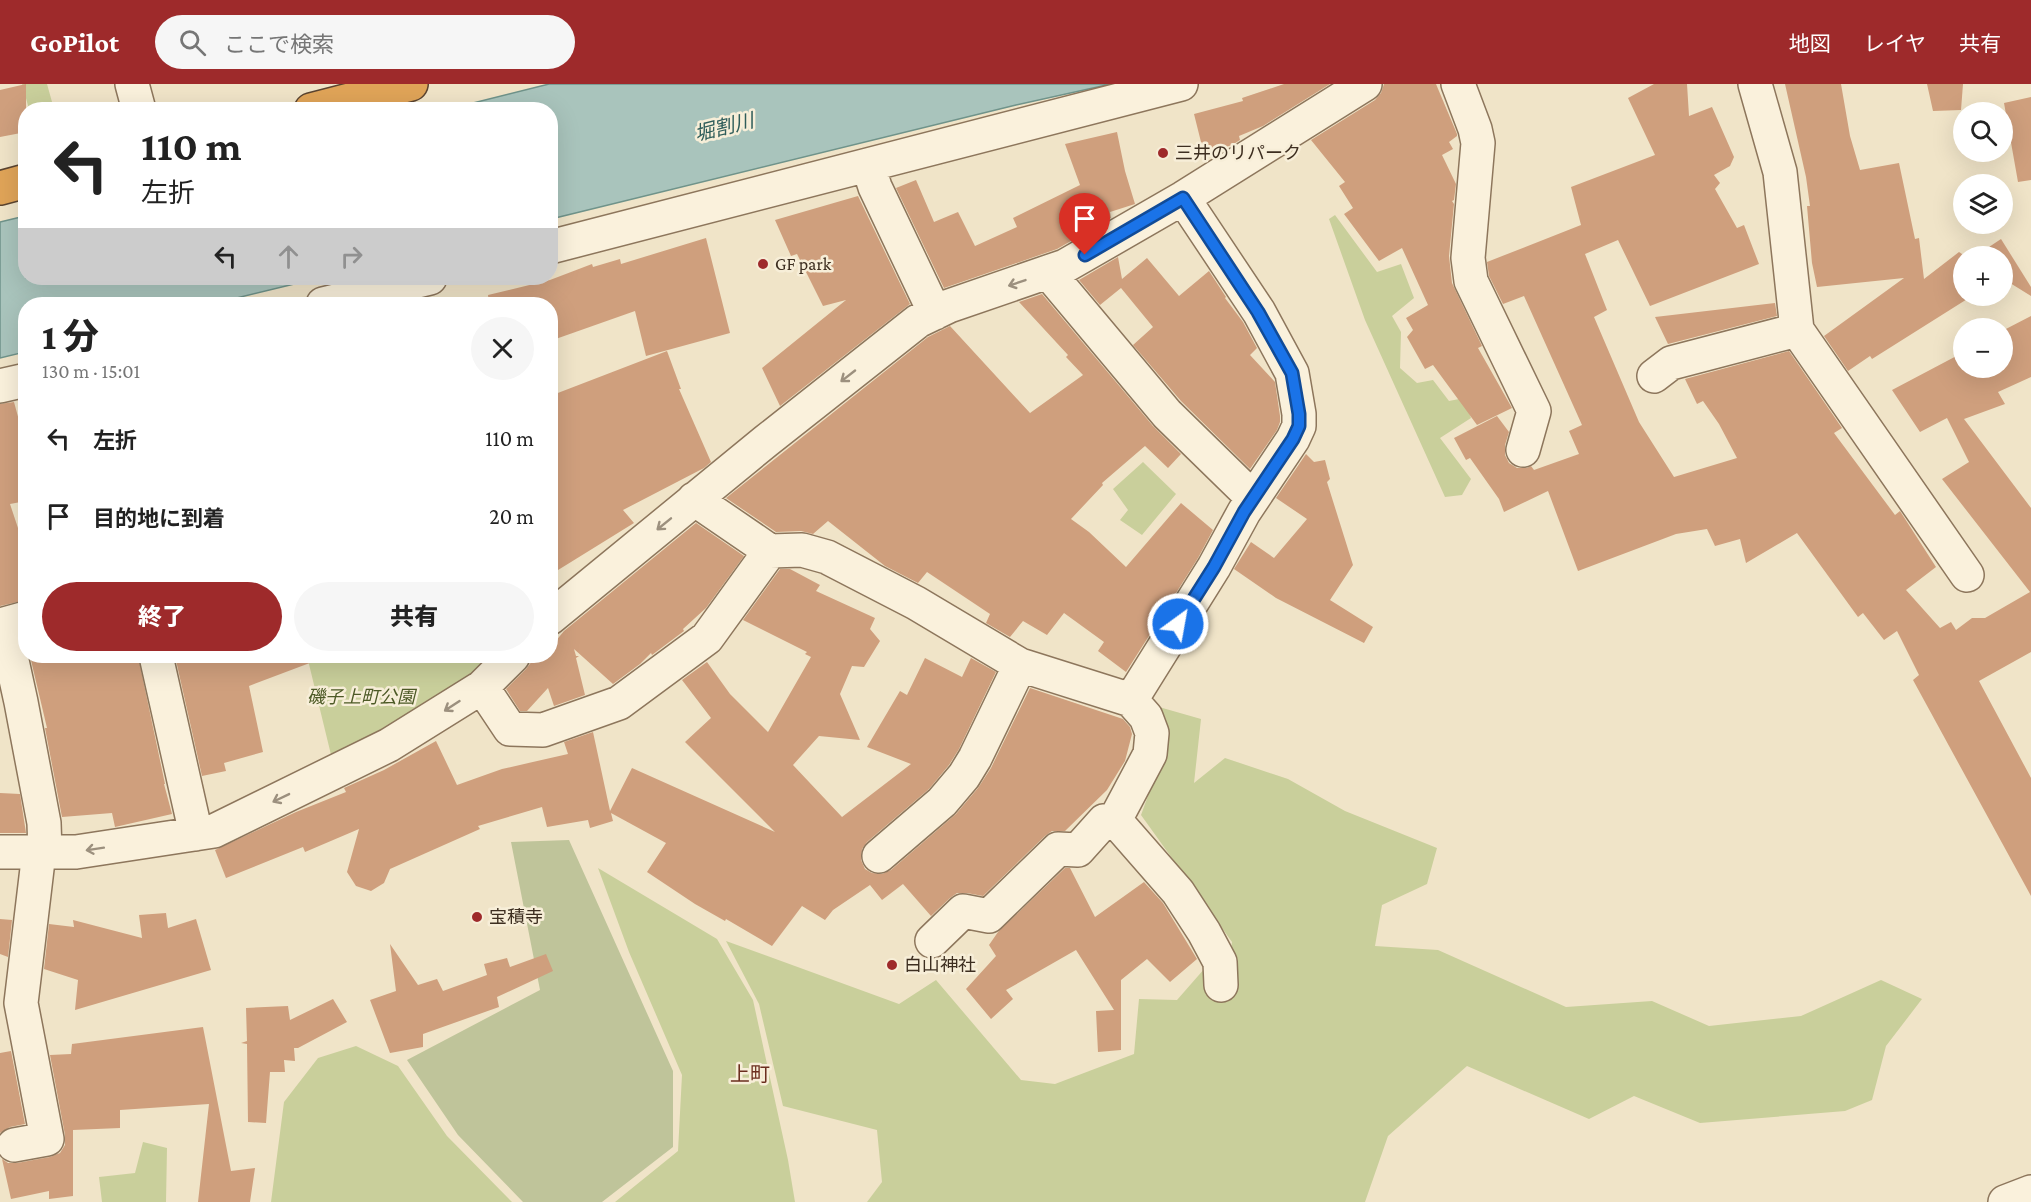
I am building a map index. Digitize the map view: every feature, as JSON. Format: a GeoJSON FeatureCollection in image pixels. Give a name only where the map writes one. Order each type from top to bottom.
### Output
{"type":"FeatureCollection","features":[{"type":"Feature","properties":{"kind":"highway"},"geometry":{"type":"LineString","coordinates":[[342,102],[411,84]]}},
{"type":"Feature","properties":{"kind":"highway"},"geometry":{"type":"LineString","coordinates":[[0,188],[18,183]]}},
{"type":"Feature","properties":{"kind":"street"},"geometry":{"type":"LineString","coordinates":[[132,84],[137,102]]}},
{"type":"Feature","properties":{"kind":"street"},"geometry":{"type":"LineString","coordinates":[[558,245],[1180,84]]}},
{"type":"Feature","properties":{"kind":"street"},"geometry":{"type":"LineString","coordinates":[[558,611],[694,499],[918,321],[949,306],[1065,266],[1183,198],[1365,84]]}},
{"type":"Feature","properties":{"kind":"street"},"geometry":{"type":"LineString","coordinates":[[1458,84],[1478,142],[1468,258],[1471,281],[1534,411],[1523,450]]}},
{"type":"Feature","properties":{"kind":"street"},"geometry":{"type":"LineString","coordinates":[[1755,84],[1780,172],[1797,330],[1967,575]]}},
{"type":"Feature","properties":{"kind":"street"},"geometry":{"type":"LineString","coordinates":[[868,165],[875,187],[935,313]]}},
{"type":"Feature","properties":{"kind":"street"},"geometry":{"type":"LineString","coordinates":[[1131,700],[1299,426],[1292,373],[1258,312],[1183,198]]}},
{"type":"Feature","properties":{"kind":"street"},"geometry":{"type":"LineString","coordinates":[[1048,272],[1167,414],[1253,498]]}},
{"type":"Feature","properties":{"kind":"street"},"geometry":{"type":"LineString","coordinates":[[387,297],[414,285]]}},
{"type":"Feature","properties":{"kind":"street"},"geometry":{"type":"LineString","coordinates":[[1654,376],[1671,363],[1797,330]]}},
{"type":"Feature","properties":{"kind":"street"},"geometry":{"type":"LineString","coordinates":[[0,386],[18,382]]}},
{"type":"Feature","properties":{"kind":"street"},"geometry":{"type":"LineString","coordinates":[[694,499],[770,550],[802,550],[827,557],[916,603],[1020,665],[1131,700],[1146,717],[1152,733],[1150,754],[1116,820]]}},
{"type":"Feature","properties":{"kind":"street"},"geometry":{"type":"LineString","coordinates":[[482,687],[510,729],[543,730],[619,703],[706,638],[770,550]]}},
{"type":"Feature","properties":{"kind":"street"},"geometry":{"type":"LineString","coordinates":[[14,1145],[47,1139],[21,1003],[44,823],[4,624],[18,620]]}},
{"type":"Feature","properties":{"kind":"street"},"geometry":{"type":"LineString","coordinates":[[158,663],[196,834]]}},
{"type":"Feature","properties":{"kind":"street"},"geometry":{"type":"LineString","coordinates":[[0,852],[76,852],[214,831],[389,745],[482,687],[506,663]]}},
{"type":"Feature","properties":{"kind":"street"},"geometry":{"type":"LineString","coordinates":[[879,856],[942,802],[964,776],[1020,665]]}},
{"type":"Feature","properties":{"kind":"street"},"geometry":{"type":"LineString","coordinates":[[1116,820],[1178,892],[1204,932],[1220,962],[1221,985]]}},
{"type":"Feature","properties":{"kind":"street"},"geometry":{"type":"LineString","coordinates":[[932,941],[963,910],[989,916],[1058,849],[1078,850],[1104,821],[1116,820]]}},
{"type":"Feature","properties":{"kind":"street"},"geometry":{"type":"LineString","coordinates":[[2006,1202],[2031,1192]]}},
{"type":"Feature","properties":{"kind":"green space"},"geometry":{"type":"Polygon","coordinates":[[[22,84],[47,84],[52,102],[27,102],[22,84]]]}},
{"type":"Feature","properties":{"kind":"green space"},"geometry":{"type":"Polygon","coordinates":[[[1335,215],[1377,272],[1401,264],[1414,298],[1392,316],[1401,332],[1400,368],[1417,383],[1433,380],[1449,401],[1464,398],[1471,418],[1440,438],[1471,479],[1462,495],[1445,497],[1365,320],[1329,219],[1335,215]]]}},
{"type":"Feature","properties":{"kind":"green space"},"geometry":{"type":"Polygon","coordinates":[[[1143,462],[1176,494],[1142,535],[1120,520],[1128,510],[1113,489],[1143,462]]]}},
{"type":"Feature","properties":{"kind":"green space","name":"磯子上町公園"},"geometry":{"type":"Polygon","coordinates":[[[309,663],[485,663],[471,680],[333,763],[309,663]]]}},
{"type":"Feature","properties":{"kind":"green space"},"geometry":{"type":"Polygon","coordinates":[[[1159,707],[1201,719],[1194,783],[1225,758],[1288,779],[1345,811],[1437,848],[1427,884],[1382,905],[1375,946],[1438,950],[1566,1007],[1652,1001],[1709,1026],[1801,1016],[1881,980],[1922,999],[1886,1046],[1872,1100],[1845,1111],[1700,1123],[1634,1096],[1589,1119],[1467,1066],[1388,1136],[1365,1202],[867,1202],[882,1182],[877,1130],[783,1106],[759,1004],[726,941],[899,1004],[936,980],[1021,1080],[1055,1084],[1134,1054],[1139,999],[1177,1000],[1205,968],[1226,996],[1232,942],[1141,815],[1160,763],[1159,707]]]}},
{"type":"Feature","properties":{"kind":"green space"},"geometry":{"type":"Polygon","coordinates":[[[569,840],[673,1071],[673,1147],[602,1202],[523,1202],[458,1135],[407,1060],[540,990],[511,842],[569,840]]]}},
{"type":"Feature","properties":{"kind":"green space"},"geometry":{"type":"Polygon","coordinates":[[[598,868],[717,939],[753,1000],[795,1202],[615,1202],[678,1151],[682,1075],[629,952],[598,868]]]}},
{"type":"Feature","properties":{"kind":"green space"},"geometry":{"type":"Polygon","coordinates":[[[356,1046],[398,1066],[447,1136],[512,1202],[271,1202],[284,1102],[318,1058],[356,1046]]]}},
{"type":"Feature","properties":{"kind":"green space"},"geometry":{"type":"Polygon","coordinates":[[[143,1142],[167,1148],[166,1202],[102,1202],[99,1177],[135,1173],[143,1142]]]}},
{"type":"Feature","properties":{"kind":"water","name":"堀割川"},"geometry":{"type":"Polygon","coordinates":[[[549,84],[1111,84],[1016,105],[558,217],[558,102],[477,102],[549,84]]]}},
{"type":"Feature","properties":{"kind":"water"},"geometry":{"type":"Polygon","coordinates":[[[18,218],[18,285],[290,285],[241,297],[18,297],[18,354],[0,358],[0,222],[18,218]]]}},
{"type":"Feature","properties":{"kind":"building"},"geometry":{"type":"Polygon","coordinates":[[[26,84],[26,102],[18,102],[18,134],[0,137],[0,90],[26,84]]]}},
{"type":"Feature","properties":{"kind":"building"},"geometry":{"type":"Polygon","coordinates":[[[1284,84],[1330,84],[1263,126],[1239,136],[1240,140],[1232,145],[1204,154],[1194,114],[1243,101],[1242,98],[1284,84]]]}},
{"type":"Feature","properties":{"kind":"building"},"geometry":{"type":"Polygon","coordinates":[[[1384,84],[1436,84],[1457,134],[1449,142],[1453,149],[1442,155],[1456,184],[1452,201],[1454,204],[1449,256],[1452,283],[1482,346],[1478,348],[1512,408],[1477,425],[1433,365],[1425,369],[1407,337],[1413,330],[1406,318],[1428,305],[1402,248],[1379,261],[1344,214],[1353,208],[1339,186],[1345,182],[1311,140],[1375,100],[1384,84]]]}},
{"type":"Feature","properties":{"kind":"building"},"geometry":{"type":"Polygon","coordinates":[[[1654,84],[1687,84],[1689,116],[1712,107],[1734,157],[1730,166],[1714,175],[1720,183],[1715,189],[1737,228],[1744,225],[1759,264],[1650,306],[1618,240],[1585,254],[1607,310],[1594,317],[1639,422],[1674,477],[1737,458],[1719,424],[1703,401],[1697,404],[1685,379],[1789,351],[1842,428],[1834,433],[1895,515],[1900,511],[1936,567],[1906,590],[1940,628],[1951,622],[1956,630],[1972,618],[1985,618],[2030,592],[1942,479],[1969,462],[1947,418],[1920,432],[1892,390],[1953,358],[1953,378],[2013,378],[2013,325],[2031,316],[2031,377],[1998,392],[2005,404],[1964,419],[2031,508],[2031,652],[1979,681],[2031,778],[2031,896],[1913,680],[1919,675],[1897,631],[1884,640],[1863,613],[1858,617],[1797,533],[1746,563],[1740,539],[1715,546],[1707,529],[1676,534],[1578,571],[1548,491],[1504,512],[1499,499],[1470,458],[1466,460],[1454,438],[1497,416],[1509,432],[1505,455],[1509,463],[1517,468],[1531,466],[1534,470],[1579,454],[1569,431],[1582,425],[1524,296],[1503,304],[1489,276],[1487,262],[1581,225],[1571,187],[1655,155],[1628,98],[1654,84]]]}},
{"type":"Feature","properties":{"kind":"building"},"geometry":{"type":"Polygon","coordinates":[[[1785,84],[1841,84],[1850,136],[1860,170],[1899,163],[1915,239],[1919,238],[1924,279],[1953,257],[1953,306],[1956,306],[1872,359],[1870,356],[1848,371],[1824,336],[1904,278],[1817,287],[1812,263],[1807,206],[1810,206],[1806,177],[1785,84]]]}},
{"type":"Feature","properties":{"kind":"building"},"geometry":{"type":"Polygon","coordinates":[[[1927,84],[1963,84],[1962,102],[1953,102],[1953,110],[1933,111],[1927,84]]]}},
{"type":"Feature","properties":{"kind":"building"},"geometry":{"type":"Polygon","coordinates":[[[2031,97],[2031,180],[2018,182],[2013,154],[2013,102],[2008,102],[2031,97]]]}},
{"type":"Feature","properties":{"kind":"building"},"geometry":{"type":"Polygon","coordinates":[[[1117,132],[1135,204],[1110,212],[1111,218],[1057,249],[944,288],[896,188],[916,180],[934,222],[958,212],[975,246],[1017,227],[1013,218],[1080,185],[1065,144],[1117,132]]]}},
{"type":"Feature","properties":{"kind":"building"},"geometry":{"type":"Polygon","coordinates":[[[858,196],[910,304],[780,406],[762,368],[846,300],[823,306],[797,254],[791,256],[775,220],[858,196]]]}},
{"type":"Feature","properties":{"kind":"building"},"geometry":{"type":"Polygon","coordinates":[[[706,238],[730,333],[646,356],[635,311],[558,338],[558,297],[488,297],[488,295],[529,285],[558,285],[558,277],[592,264],[593,267],[620,259],[621,264],[706,238]]]}},
{"type":"Feature","properties":{"kind":"building"},"geometry":{"type":"Polygon","coordinates":[[[2001,239],[2005,246],[1990,246],[2001,239]]]}},
{"type":"Feature","properties":{"kind":"building"},"geometry":{"type":"Polygon","coordinates":[[[1118,257],[1122,279],[1147,258],[1179,296],[1209,271],[1243,322],[1257,348],[1250,355],[1275,382],[1280,416],[1277,430],[1250,469],[1181,401],[1133,345],[1153,327],[1121,288],[1100,305],[1079,280],[1118,257]]]}},
{"type":"Feature","properties":{"kind":"building"},"geometry":{"type":"Polygon","coordinates":[[[2013,258],[2031,287],[2031,296],[2013,285],[2013,258]]]}},
{"type":"Feature","properties":{"kind":"building"},"geometry":{"type":"Polygon","coordinates":[[[1042,294],[1153,426],[1181,454],[1168,468],[1145,446],[1102,483],[1103,485],[1071,519],[1089,532],[1126,567],[1181,503],[1213,530],[1198,558],[1176,593],[1171,597],[1173,598],[1126,672],[1098,651],[1104,642],[1064,613],[1047,635],[1023,621],[1010,637],[986,623],[990,614],[927,572],[918,583],[885,566],[828,521],[813,534],[801,531],[776,532],[726,498],[928,337],[950,326],[1030,413],[1083,375],[1066,357],[1068,355],[1019,302],[1042,294]]]}},
{"type":"Feature","properties":{"kind":"building"},"geometry":{"type":"Polygon","coordinates":[[[1775,303],[1777,316],[1668,344],[1655,317],[1775,303]]]}},
{"type":"Feature","properties":{"kind":"building"},"geometry":{"type":"Polygon","coordinates":[[[667,351],[681,389],[679,389],[711,462],[704,468],[623,510],[634,523],[558,570],[558,393],[667,351]]]}},
{"type":"Feature","properties":{"kind":"building"},"geometry":{"type":"Polygon","coordinates":[[[14,402],[18,417],[18,502],[10,504],[18,528],[18,602],[0,606],[0,404],[14,402]]]}},
{"type":"Feature","properties":{"kind":"building"},"geometry":{"type":"Polygon","coordinates":[[[1306,454],[1314,462],[1325,460],[1330,479],[1327,482],[1353,565],[1330,600],[1373,627],[1364,643],[1276,598],[1234,569],[1251,542],[1274,558],[1307,519],[1276,498],[1306,454]]]}},
{"type":"Feature","properties":{"kind":"building"},"geometry":{"type":"Polygon","coordinates":[[[696,523],[744,556],[706,608],[683,629],[684,631],[652,655],[651,653],[613,684],[574,649],[576,656],[579,656],[576,658],[585,695],[554,706],[548,688],[527,711],[520,711],[506,689],[531,663],[558,663],[558,638],[696,523]]]}},
{"type":"Feature","properties":{"kind":"building"},"geometry":{"type":"Polygon","coordinates":[[[780,569],[790,569],[820,585],[816,591],[875,618],[870,629],[880,641],[864,667],[852,666],[840,694],[860,740],[819,736],[793,765],[842,817],[911,764],[867,747],[900,691],[907,695],[925,658],[962,677],[971,658],[996,672],[949,765],[929,789],[867,842],[862,849],[861,860],[865,869],[872,873],[882,874],[891,870],[956,814],[991,768],[1030,688],[1123,719],[1130,727],[1132,734],[1125,761],[1107,790],[1065,831],[1052,831],[1045,836],[983,896],[957,893],[931,916],[903,884],[882,900],[870,885],[833,910],[825,920],[802,906],[772,946],[695,904],[647,872],[666,843],[611,813],[613,821],[590,828],[588,820],[547,827],[542,807],[478,826],[480,829],[390,869],[384,883],[371,891],[356,886],[347,872],[359,829],[305,852],[303,847],[226,878],[215,850],[296,812],[346,792],[344,788],[384,770],[436,741],[457,785],[502,769],[568,754],[564,742],[593,732],[610,811],[632,768],[775,832],[685,742],[711,718],[682,680],[707,662],[730,694],[768,732],[811,657],[805,654],[807,652],[743,620],[780,569]]]}},
{"type":"Feature","properties":{"kind":"building"},"geometry":{"type":"Polygon","coordinates":[[[32,663],[139,663],[172,814],[115,827],[112,813],[62,817],[45,728],[47,728],[32,663]]]}},
{"type":"Feature","properties":{"kind":"building"},"geometry":{"type":"Polygon","coordinates":[[[177,663],[310,663],[249,686],[263,752],[224,763],[226,771],[202,776],[177,663]]]}},
{"type":"Feature","properties":{"kind":"building"},"geometry":{"type":"Polygon","coordinates":[[[0,793],[20,794],[26,833],[0,833],[0,793]]]}},
{"type":"Feature","properties":{"kind":"building"},"geometry":{"type":"Polygon","coordinates":[[[1065,868],[1070,868],[1095,917],[1144,882],[1163,903],[1197,959],[1170,982],[1147,959],[1121,980],[1121,1050],[1098,1052],[1096,1011],[1114,1010],[1076,950],[1006,990],[1013,999],[991,1019],[966,989],[996,956],[989,945],[998,932],[1065,868]]]}},
{"type":"Feature","properties":{"kind":"building"},"geometry":{"type":"Polygon","coordinates":[[[166,913],[168,928],[196,919],[211,970],[75,1010],[78,980],[44,969],[49,924],[74,927],[73,920],[142,938],[139,915],[166,913]]]}},
{"type":"Feature","properties":{"kind":"building"},"geometry":{"type":"Polygon","coordinates":[[[0,919],[12,920],[8,957],[0,954],[0,919]]]}},
{"type":"Feature","properties":{"kind":"building"},"geometry":{"type":"Polygon","coordinates":[[[390,944],[418,985],[437,979],[443,991],[487,975],[484,964],[507,958],[510,967],[546,954],[553,971],[497,997],[499,1007],[423,1034],[423,1047],[390,1053],[370,1000],[396,991],[390,944]]]}},
{"type":"Feature","properties":{"kind":"building"},"geometry":{"type":"Polygon","coordinates":[[[333,999],[347,1022],[294,1048],[295,1061],[284,1060],[285,1072],[270,1072],[266,1123],[248,1122],[247,1044],[241,1043],[247,1041],[246,1008],[288,1006],[290,1020],[333,999]]]}},
{"type":"Feature","properties":{"kind":"building"},"geometry":{"type":"Polygon","coordinates":[[[203,1027],[231,1171],[255,1168],[250,1202],[198,1202],[209,1104],[120,1110],[120,1128],[73,1130],[73,1196],[49,1199],[49,1191],[11,1199],[2,1159],[8,1163],[17,1163],[50,1157],[60,1153],[65,1145],[50,1055],[71,1054],[72,1044],[203,1027]]]}},
{"type":"Feature","properties":{"kind":"building"},"geometry":{"type":"Polygon","coordinates":[[[11,1051],[25,1124],[10,1127],[0,1133],[0,1053],[11,1051]]]}},
{"type":"Feature","properties":{"kind":"place","name":"三井のリパーク"},"geometry":{"type":"Point","coordinates":[1163,153]}},
{"type":"Feature","properties":{"kind":"place","name":"GF park"},"geometry":{"type":"Point","coordinates":[763,264]}},
{"type":"Feature","properties":{"kind":"place","name":"宝積寺"},"geometry":{"type":"Point","coordinates":[477,917]}},
{"type":"Feature","properties":{"kind":"place","name":"白山神社"},"geometry":{"type":"Point","coordinates":[892,965]}},
{"type":"Feature","properties":{"kind":"district","name":"上町"},"geometry":{"type":"Point","coordinates":[750,1074]}},
{"type":"Feature","properties":{"kind":"route"},"geometry":{"type":"LineString","coordinates":[[1085,255],[1183,198],[1258,312],[1292,373],[1299,426],[1293,439],[1244,512],[1214,567],[1178,624]]}}]}
